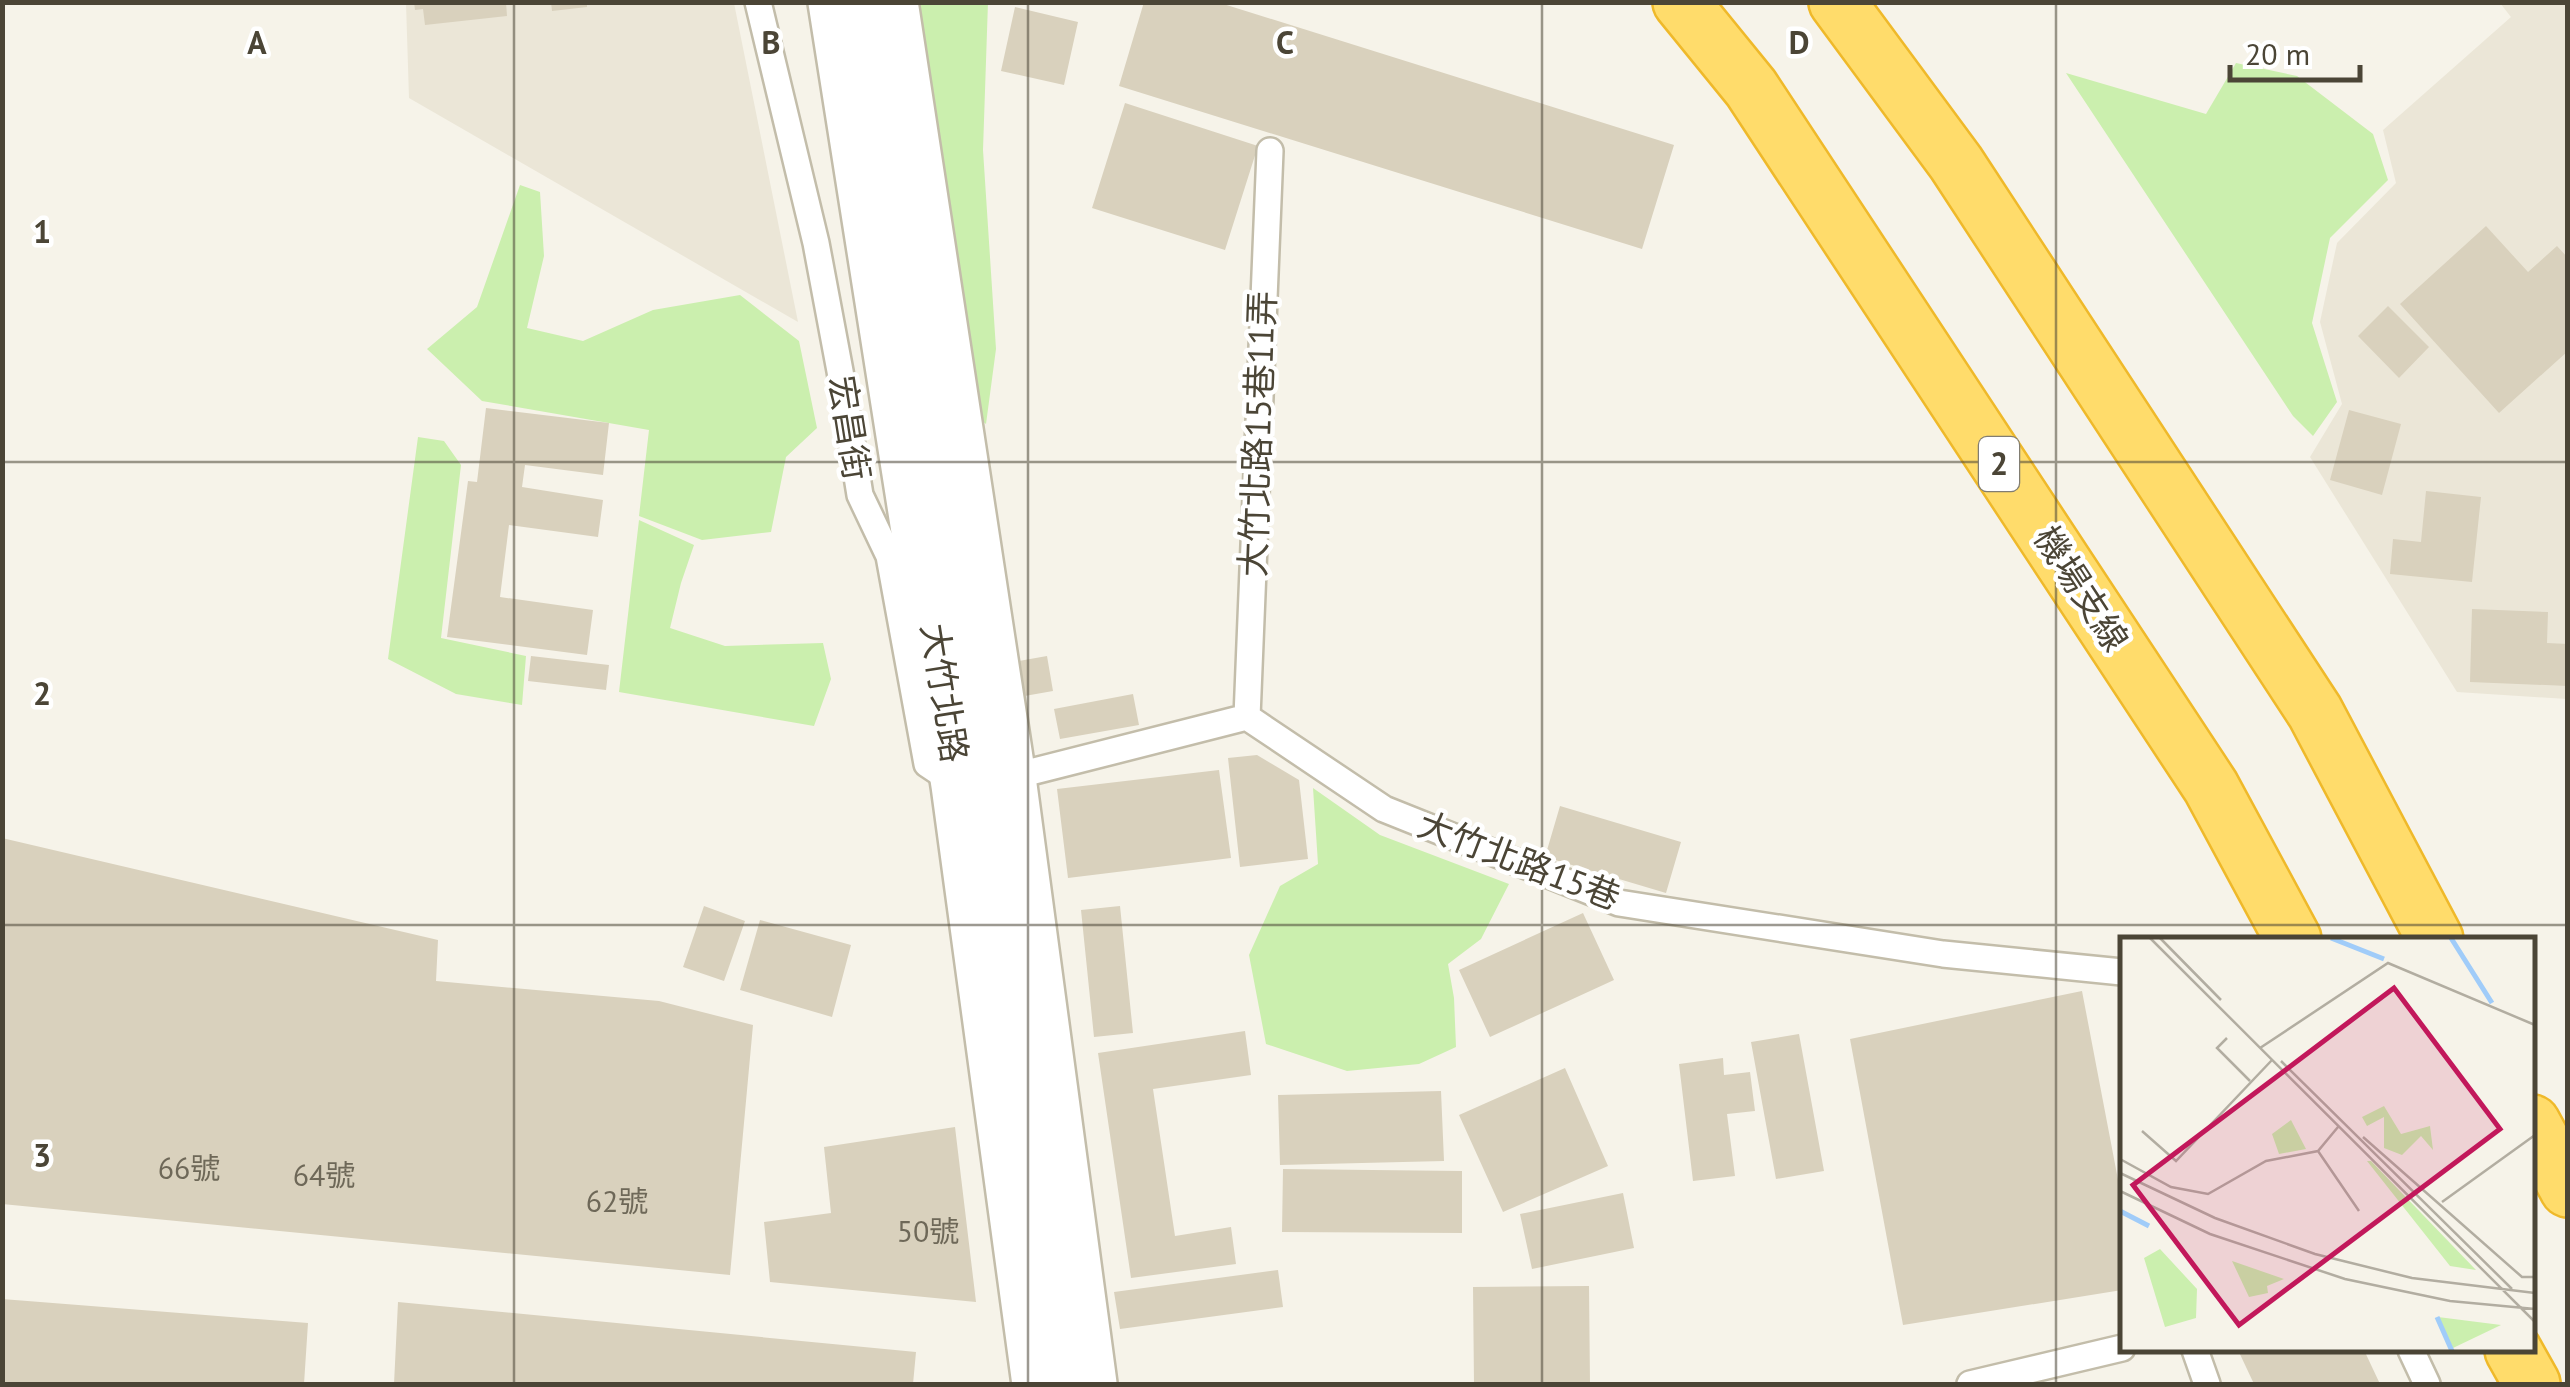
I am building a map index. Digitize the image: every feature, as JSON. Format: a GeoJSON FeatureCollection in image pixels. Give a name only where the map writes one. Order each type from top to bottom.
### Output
{"type":"FeatureCollection","features":[{"type":"Feature","properties":{"kind":"highway","name":"機場支線"},"geometry":{"type":"LineString","coordinates":[[1682,2],[1751,88],[2211,786],[2291,937]]}},
{"type":"Feature","properties":{"kind":"highway"},"geometry":{"type":"LineString","coordinates":[[1837,2],[1956,163],[2314,712],[2433,937]]}},
{"type":"Feature","properties":{"kind":"highway"},"geometry":{"type":"LineString","coordinates":[[2535,1129],[2568,1190]]}},
{"type":"Feature","properties":{"kind":"highway"},"geometry":{"type":"LineString","coordinates":[[2514,1352],[2532,1384]]}},
{"type":"Feature","properties":{"kind":"street","name":"大竹北路"},"geometry":{"type":"LineString","coordinates":[[836,2],[983,781],[1089,1384]]}},
{"type":"Feature","properties":{"kind":"street","name":"大竹北路"},"geometry":{"type":"LineString","coordinates":[[890,2],[983,781],[1040,1384]]}},
{"type":"Feature","properties":{"kind":"lane","name":"宏昌街"},"geometry":{"type":"LineString","coordinates":[[758,2],[816,243],[860,496],[889,556],[927,764],[983,781]]}},
{"type":"Feature","properties":{"kind":"lane","name":"大竹北路15巷11弄"},"geometry":{"type":"LineString","coordinates":[[1246,717],[1270,151]]}},
{"type":"Feature","properties":{"kind":"lane"},"geometry":{"type":"LineString","coordinates":[[983,781],[1246,717]]}},
{"type":"Feature","properties":{"kind":"lane","name":"大竹北路15巷"},"geometry":{"type":"LineString","coordinates":[[1246,717],[1384,808],[1618,903],[1943,954],[2120,972]]}},
{"type":"Feature","properties":{"kind":"lane"},"geometry":{"type":"LineString","coordinates":[[1970,1384],[2120,1348]]}},
{"type":"Feature","properties":{"kind":"lane"},"geometry":{"type":"LineString","coordinates":[[2196,1352],[2207,1384]]}},
{"type":"Feature","properties":{"kind":"lane"},"geometry":{"type":"LineString","coordinates":[[2412,1352],[2427,1384]]}},
{"type":"Feature","properties":{"kind":"shaded area"},"geometry":{"type":"Polygon","coordinates":[[[406,3],[734,3],[798,322],[409,98],[406,3]]]}},
{"type":"Feature","properties":{"kind":"shaded area"},"geometry":{"type":"Polygon","coordinates":[[[2500,3],[2567,3],[2567,699],[2457,692],[2310,457],[2342,404],[2320,322],[2337,243],[2396,183],[2383,130],[2511,17],[2500,3]]]}},
{"type":"Feature","properties":{"kind":"green space"},"geometry":{"type":"Polygon","coordinates":[[[988,2],[983,150],[996,349],[986,424],[962,405],[916,3],[988,2]]]}},
{"type":"Feature","properties":{"kind":"green space"},"geometry":{"type":"Polygon","coordinates":[[[2236,63],[2297,76],[2373,134],[2388,180],[2330,238],[2312,323],[2337,402],[2313,436],[2293,416],[2066,73],[2206,114],[2236,63]]]}},
{"type":"Feature","properties":{"kind":"green space"},"geometry":{"type":"Polygon","coordinates":[[[520,185],[540,192],[544,256],[527,328],[583,341],[653,310],[740,295],[799,341],[817,428],[786,457],[771,532],[702,540],[639,516],[649,430],[482,401],[427,349],[477,307],[520,185]]]}},
{"type":"Feature","properties":{"kind":"green space"},"geometry":{"type":"Polygon","coordinates":[[[418,437],[444,441],[461,465],[441,638],[526,656],[522,705],[456,694],[388,659],[418,437]]]}},
{"type":"Feature","properties":{"kind":"green space"},"geometry":{"type":"Polygon","coordinates":[[[639,520],[694,545],[670,628],[725,646],[823,643],[831,679],[814,726],[619,692],[639,520]]]}},
{"type":"Feature","properties":{"kind":"green space"},"geometry":{"type":"Polygon","coordinates":[[[1313,788],[1380,835],[1509,884],[1481,939],[1448,964],[1456,1047],[1419,1064],[1347,1071],[1266,1044],[1249,955],[1280,886],[1318,864],[1313,788]]]}},
{"type":"Feature","properties":{"kind":"building"},"geometry":{"type":"Polygon","coordinates":[[[414,2],[506,2],[507,16],[425,25],[423,9],[415,10],[414,2]]]}},
{"type":"Feature","properties":{"kind":"building"},"geometry":{"type":"Polygon","coordinates":[[[551,2],[587,2],[587,7],[552,11],[551,2]]]}},
{"type":"Feature","properties":{"kind":"building"},"geometry":{"type":"Polygon","coordinates":[[[1144,2],[1217,2],[1674,145],[1642,249],[1119,86],[1144,2]]]}},
{"type":"Feature","properties":{"kind":"building"},"geometry":{"type":"Polygon","coordinates":[[[1015,7],[1078,22],[1064,85],[1001,71],[1015,7]]]}},
{"type":"Feature","properties":{"kind":"building"},"geometry":{"type":"Polygon","coordinates":[[[1125,103],[1258,146],[1225,250],[1092,208],[1125,103]]]}},
{"type":"Feature","properties":{"kind":"building"},"geometry":{"type":"Polygon","coordinates":[[[2486,226],[2528,272],[2557,246],[2568,258],[2568,351],[2499,413],[2400,304],[2486,226]]]}},
{"type":"Feature","properties":{"kind":"building"},"geometry":{"type":"Polygon","coordinates":[[[2388,306],[2429,347],[2399,378],[2358,336],[2388,306]]]}},
{"type":"Feature","properties":{"kind":"building"},"geometry":{"type":"Polygon","coordinates":[[[486,408],[609,423],[603,475],[525,465],[522,487],[603,500],[598,537],[509,525],[500,597],[593,610],[587,655],[447,637],[468,481],[477,482],[486,408]]]}},
{"type":"Feature","properties":{"kind":"building"},"geometry":{"type":"Polygon","coordinates":[[[2349,410],[2401,424],[2382,495],[2330,480],[2349,410]]]}},
{"type":"Feature","properties":{"kind":"building"},"geometry":{"type":"Polygon","coordinates":[[[2426,491],[2481,497],[2472,582],[2390,574],[2393,539],[2421,542],[2426,491]]]}},
{"type":"Feature","properties":{"kind":"building"},"geometry":{"type":"Polygon","coordinates":[[[2472,609],[2548,612],[2547,643],[2568,644],[2568,686],[2470,682],[2472,609]]]}},
{"type":"Feature","properties":{"kind":"building"},"geometry":{"type":"Polygon","coordinates":[[[531,656],[609,665],[606,690],[528,681],[531,656]]]}},
{"type":"Feature","properties":{"kind":"building"},"geometry":{"type":"Polygon","coordinates":[[[1047,656],[1053,691],[1013,698],[1007,663],[1047,656]]]}},
{"type":"Feature","properties":{"kind":"building"},"geometry":{"type":"Polygon","coordinates":[[[1133,694],[1139,725],[1060,739],[1054,709],[1133,694]]]}},
{"type":"Feature","properties":{"kind":"building"},"geometry":{"type":"Polygon","coordinates":[[[1257,755],[1299,780],[1308,859],[1240,867],[1228,758],[1257,755]]]}},
{"type":"Feature","properties":{"kind":"building"},"geometry":{"type":"Polygon","coordinates":[[[1219,770],[1231,858],[1068,878],[1057,789],[1219,770]]]}},
{"type":"Feature","properties":{"kind":"building"},"geometry":{"type":"Polygon","coordinates":[[[1560,806],[1681,842],[1666,893],[1545,857],[1560,806]]]}},
{"type":"Feature","properties":{"kind":"building"},"geometry":{"type":"Polygon","coordinates":[[[2,838],[438,940],[436,981],[659,1001],[753,1025],[730,1275],[2,1204],[2,838]]]}},
{"type":"Feature","properties":{"kind":"building"},"geometry":{"type":"Polygon","coordinates":[[[704,906],[745,921],[724,981],[683,967],[704,906]]]}},
{"type":"Feature","properties":{"kind":"building"},"geometry":{"type":"Polygon","coordinates":[[[1120,906],[1133,1033],[1094,1037],[1081,910],[1120,906]]]}},
{"type":"Feature","properties":{"kind":"building"},"geometry":{"type":"Polygon","coordinates":[[[1583,913],[1614,980],[1490,1037],[1459,970],[1583,913]]]}},
{"type":"Feature","properties":{"kind":"building"},"geometry":{"type":"Polygon","coordinates":[[[760,920],[851,945],[832,1017],[740,990],[760,920]]]}},
{"type":"Feature","properties":{"kind":"building"},"geometry":{"type":"Polygon","coordinates":[[[2082,991],[2120,1184],[2120,1290],[1903,1325],[1850,1039],[2082,991]]]}},
{"type":"Feature","properties":{"kind":"building"},"geometry":{"type":"Polygon","coordinates":[[[1245,1031],[1251,1075],[1153,1089],[1175,1236],[1231,1227],[1236,1264],[1131,1278],[1098,1053],[1245,1031]]]}},
{"type":"Feature","properties":{"kind":"building"},"geometry":{"type":"Polygon","coordinates":[[[1799,1034],[1824,1171],[1776,1179],[1751,1042],[1799,1034]]]}},
{"type":"Feature","properties":{"kind":"building"},"geometry":{"type":"Polygon","coordinates":[[[1723,1058],[1724,1075],[1750,1072],[1755,1111],[1727,1114],[1735,1176],[1693,1181],[1679,1064],[1723,1058]]]}},
{"type":"Feature","properties":{"kind":"building"},"geometry":{"type":"Polygon","coordinates":[[[1565,1068],[1608,1166],[1503,1212],[1459,1115],[1565,1068]]]}},
{"type":"Feature","properties":{"kind":"building"},"geometry":{"type":"Polygon","coordinates":[[[1441,1091],[1444,1161],[1280,1165],[1278,1095],[1441,1091]]]}},
{"type":"Feature","properties":{"kind":"building"},"geometry":{"type":"Polygon","coordinates":[[[955,1127],[976,1302],[770,1282],[764,1222],[831,1213],[824,1147],[955,1127]]]}},
{"type":"Feature","properties":{"kind":"building"},"geometry":{"type":"Polygon","coordinates":[[[1283,1169],[1462,1171],[1462,1233],[1282,1232],[1283,1169]]]}},
{"type":"Feature","properties":{"kind":"building"},"geometry":{"type":"Polygon","coordinates":[[[1623,1193],[1634,1248],[1532,1269],[1520,1214],[1623,1193]]]}},
{"type":"Feature","properties":{"kind":"building"},"geometry":{"type":"Polygon","coordinates":[[[1278,1270],[1283,1307],[1120,1329],[1114,1292],[1278,1270]]]}},
{"type":"Feature","properties":{"kind":"building"},"geometry":{"type":"Polygon","coordinates":[[[1589,1286],[1590,1384],[1474,1384],[1473,1287],[1589,1286]]]}},
{"type":"Feature","properties":{"kind":"building"},"geometry":{"type":"Polygon","coordinates":[[[2,1299],[308,1323],[304,1384],[2,1384],[2,1299]]]}},
{"type":"Feature","properties":{"kind":"building"},"geometry":{"type":"Polygon","coordinates":[[[398,1302],[916,1352],[913,1384],[394,1384],[398,1302]]]}},
{"type":"Feature","properties":{"kind":"building"},"geometry":{"type":"Polygon","coordinates":[[[2239,1352],[2365,1352],[2380,1384],[2254,1384],[2239,1352]]]}}]}
